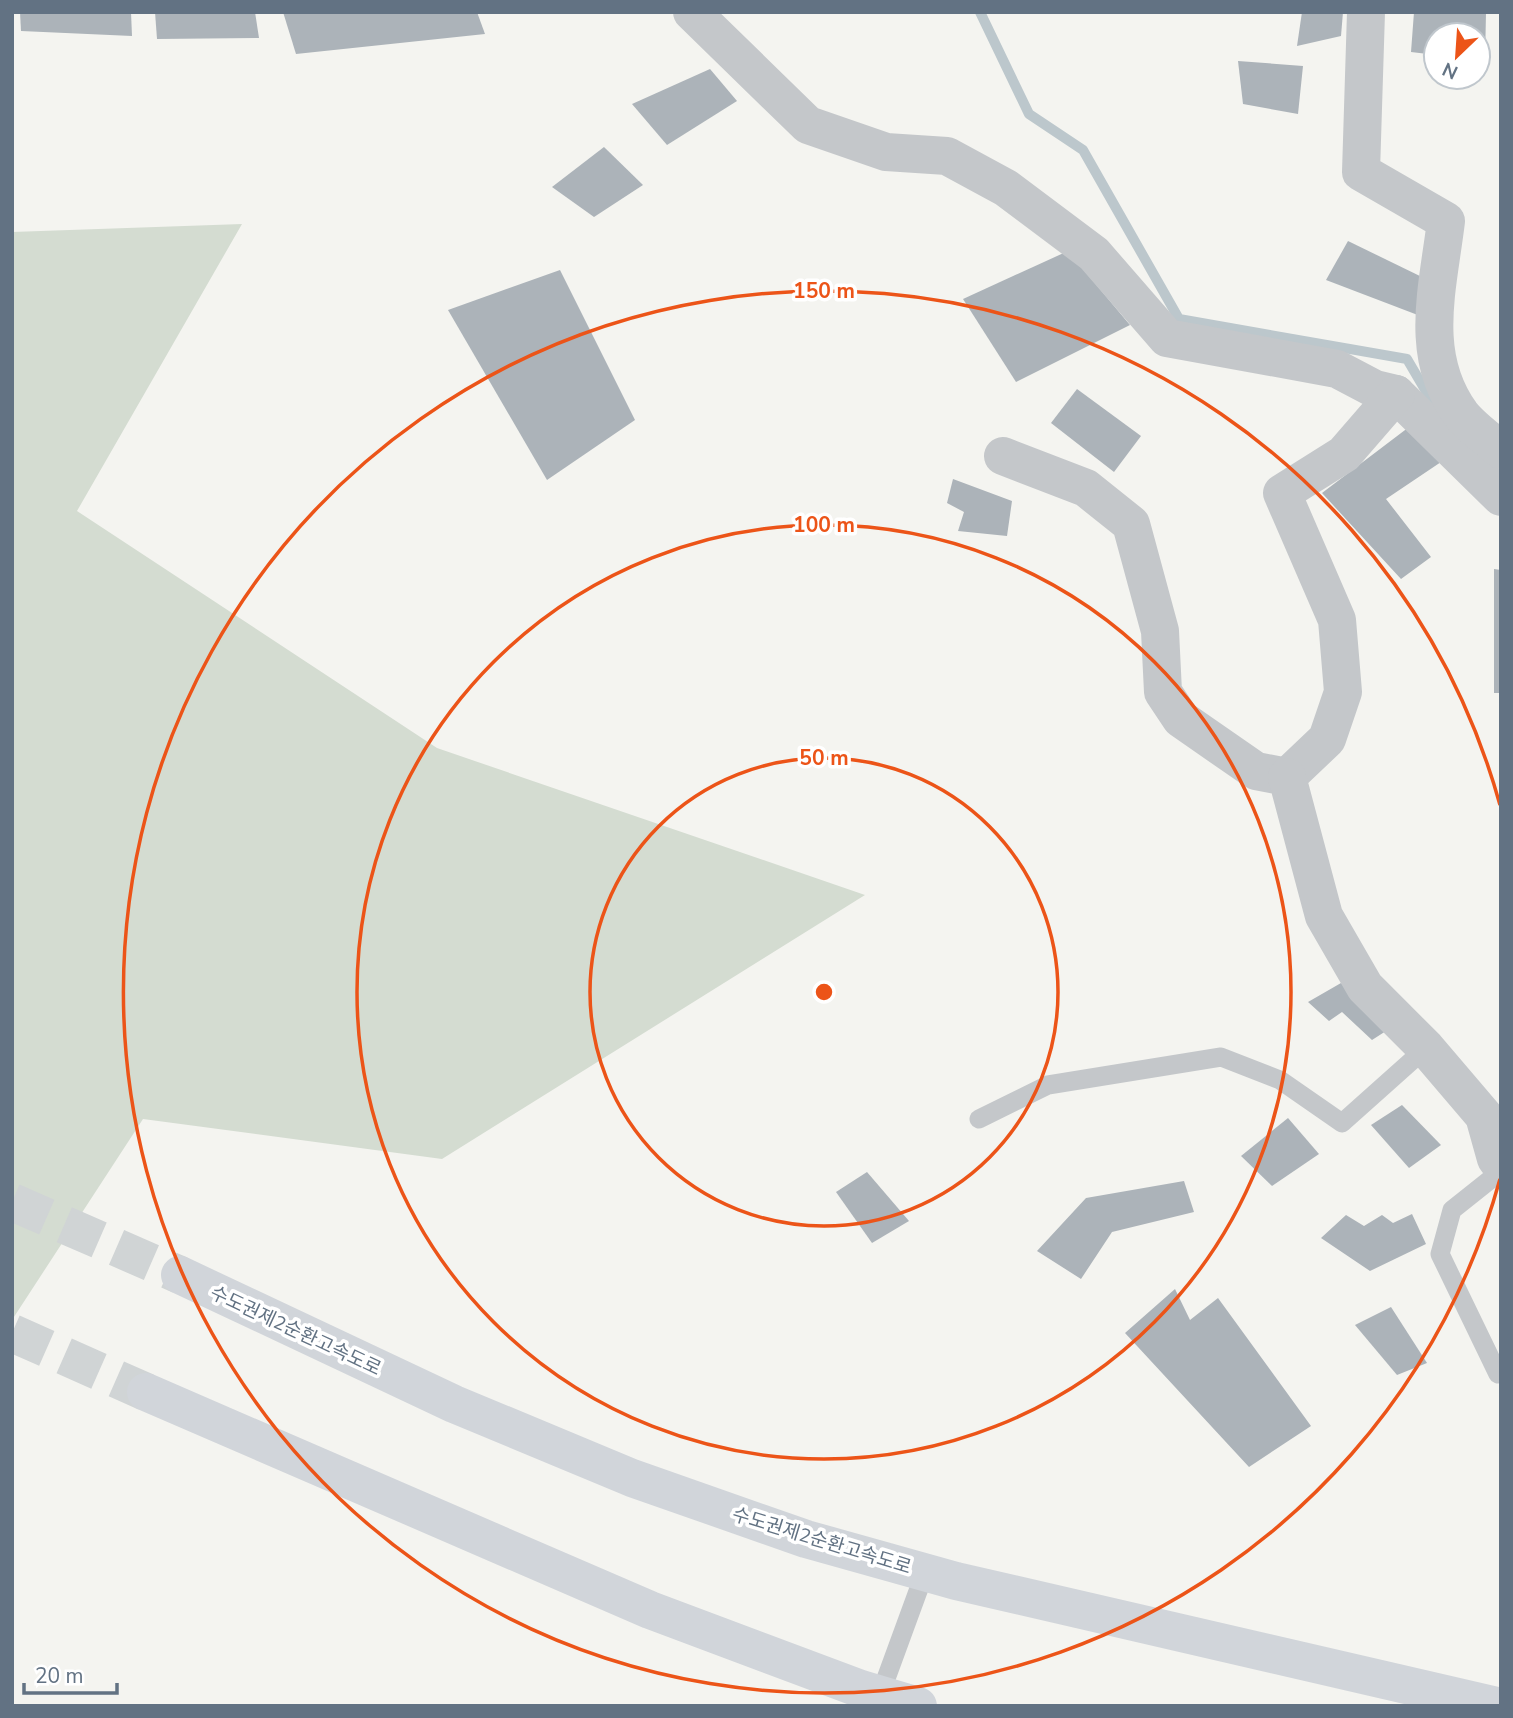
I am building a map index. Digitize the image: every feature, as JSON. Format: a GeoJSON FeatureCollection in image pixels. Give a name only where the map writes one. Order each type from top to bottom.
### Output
{"type":"FeatureCollection","features":[{"type":"Feature","properties":{"kind":"highway","name":"수도권제2순환고속도로"},"geometry":{"type":"LineString","coordinates":[[180,1275],[454,1404],[632,1478],[806,1539],[925,1572],[1258,1653],[1497,1706]]}},
{"type":"Feature","properties":{"kind":"highway"},"geometry":{"type":"LineString","coordinates":[[146,1392],[650,1610],[880,1695],[918,1706]]}},
{"type":"Feature","properties":{"kind":"street"},"geometry":{"type":"LineString","coordinates":[[692,12],[808,125],[886,152],[947,156],[1006,188],[1094,254],[1167,338],[1337,369],[1374,389],[1396,394],[1501,496]]}},
{"type":"Feature","properties":{"kind":"street"},"geometry":{"type":"LineString","coordinates":[[1366,12],[1361,172],[1446,221],[1432,334],[1442,382],[1462,415],[1501,450]]}},
{"type":"Feature","properties":{"kind":"street"},"geometry":{"type":"LineString","coordinates":[[1287,777],[1327,739],[1343,692],[1337,620],[1282,493],[1344,454],[1396,394]]}},
{"type":"Feature","properties":{"kind":"street"},"geometry":{"type":"LineString","coordinates":[[1003,456],[1086,488],[1131,524],[1160,631],[1163,691],[1181,719],[1245,764],[1256,771],[1287,777]]}},
{"type":"Feature","properties":{"kind":"street"},"geometry":{"type":"LineString","coordinates":[[1287,777],[1324,916],[1364,987],[1426,1048],[1484,1116],[1496,1159],[1501,1164]]}},
{"type":"Feature","properties":{"kind":"lane"},"geometry":{"type":"LineString","coordinates":[[979,1118],[1048,1086],[1221,1057],[1280,1080],[1342,1123],[1426,1048]]}},
{"type":"Feature","properties":{"kind":"lane"},"geometry":{"type":"LineString","coordinates":[[1499,1374],[1440,1254],[1452,1210],[1501,1171]]}},
{"type":"Feature","properties":{"kind":"lane"},"geometry":{"type":"LineString","coordinates":[[880,1695],[925,1572]]}},
{"type":"Feature","properties":{"kind":"shaded area"},"geometry":{"type":"Polygon","coordinates":[[[242,224],[77,511],[437,748],[865,895],[442,1159],[143,1119],[12,1320],[12,232],[242,224]]]}},
{"type":"Feature","properties":{"kind":"building"},"geometry":{"type":"Polygon","coordinates":[[[20,12],[131,12],[132,36],[21,31],[20,12]]]}},
{"type":"Feature","properties":{"kind":"building"},"geometry":{"type":"Polygon","coordinates":[[[155,12],[255,12],[259,38],[157,39],[155,12]]]}},
{"type":"Feature","properties":{"kind":"building"},"geometry":{"type":"Polygon","coordinates":[[[283,12],[477,12],[485,34],[296,54],[283,12]]]}},
{"type":"Feature","properties":{"kind":"building"},"geometry":{"type":"Polygon","coordinates":[[[1302,12],[1343,12],[1341,36],[1297,46],[1302,12]]]}},
{"type":"Feature","properties":{"kind":"building"},"geometry":{"type":"Polygon","coordinates":[[[1414,12],[1486,13],[1486,21],[1422,21],[1422,53],[1411,52],[1414,12]]]}},
{"type":"Feature","properties":{"kind":"building"},"geometry":{"type":"Polygon","coordinates":[[[1238,61],[1303,66],[1298,114],[1243,104],[1238,61]]]}},
{"type":"Feature","properties":{"kind":"building"},"geometry":{"type":"Polygon","coordinates":[[[710,69],[737,101],[667,145],[632,104],[710,69]]]}},
{"type":"Feature","properties":{"kind":"building"},"geometry":{"type":"Polygon","coordinates":[[[604,147],[643,185],[594,217],[552,187],[604,147]]]}},
{"type":"Feature","properties":{"kind":"building"},"geometry":{"type":"Polygon","coordinates":[[[1348,241],[1424,278],[1423,317],[1326,280],[1348,241]]]}},
{"type":"Feature","properties":{"kind":"building"},"geometry":{"type":"Polygon","coordinates":[[[1068,251],[1130,325],[1016,382],[963,299],[1068,251]]]}},
{"type":"Feature","properties":{"kind":"building"},"geometry":{"type":"Polygon","coordinates":[[[560,270],[635,420],[547,480],[448,310],[560,270]]]}},
{"type":"Feature","properties":{"kind":"building"},"geometry":{"type":"Polygon","coordinates":[[[1077,389],[1141,436],[1114,472],[1051,423],[1077,389]]]}},
{"type":"Feature","properties":{"kind":"building"},"geometry":{"type":"Polygon","coordinates":[[[1409,427],[1441,462],[1386,499],[1431,557],[1401,579],[1322,493],[1409,427]]]}},
{"type":"Feature","properties":{"kind":"building"},"geometry":{"type":"Polygon","coordinates":[[[953,479],[1012,501],[1007,536],[958,531],[964,512],[947,503],[953,479]]]}},
{"type":"Feature","properties":{"kind":"building"},"geometry":{"type":"Polygon","coordinates":[[[1494,569],[1501,570],[1501,693],[1494,693],[1494,569]]]}},
{"type":"Feature","properties":{"kind":"building"},"geometry":{"type":"Polygon","coordinates":[[[1341,983],[1386,1031],[1372,1040],[1342,1012],[1329,1021],[1308,1002],[1341,983]]]}},
{"type":"Feature","properties":{"kind":"building"},"geometry":{"type":"Polygon","coordinates":[[[1402,1105],[1441,1145],[1409,1168],[1371,1125],[1402,1105]]]}},
{"type":"Feature","properties":{"kind":"building"},"geometry":{"type":"Polygon","coordinates":[[[1288,1118],[1319,1154],[1272,1186],[1241,1156],[1288,1118]]]}},
{"type":"Feature","properties":{"kind":"building"},"geometry":{"type":"Polygon","coordinates":[[[867,1172],[909,1221],[872,1243],[836,1192],[867,1172]]]}},
{"type":"Feature","properties":{"kind":"building"},"geometry":{"type":"Polygon","coordinates":[[[1184,1181],[1194,1212],[1112,1232],[1081,1279],[1037,1251],[1086,1198],[1184,1181]]]}},
{"type":"Feature","properties":{"kind":"building"},"geometry":{"type":"Polygon","coordinates":[[[1412,1214],[1426,1244],[1370,1271],[1321,1238],[1346,1215],[1364,1226],[1382,1215],[1393,1223],[1412,1214]]]}},
{"type":"Feature","properties":{"kind":"building"},"geometry":{"type":"Polygon","coordinates":[[[1175,1289],[1190,1320],[1218,1298],[1311,1426],[1249,1467],[1125,1333],[1175,1289]]]}},
{"type":"Feature","properties":{"kind":"building"},"geometry":{"type":"Polygon","coordinates":[[[1391,1307],[1427,1363],[1397,1375],[1355,1325],[1391,1307]]]}},
{"type":"Feature","properties":{"kind":"waterway"},"geometry":{"type":"LineString","coordinates":[[980,12],[1029,114],[1083,150],[1179,319],[1407,359],[1434,405]]}},
{"type":"Feature","properties":{"kind":"tunnel"},"geometry":{"type":"LineString","coordinates":[[12,1202],[180,1275]]}},
{"type":"Feature","properties":{"kind":"tunnel"},"geometry":{"type":"LineString","coordinates":[[12,1333],[146,1392]]}}]}
